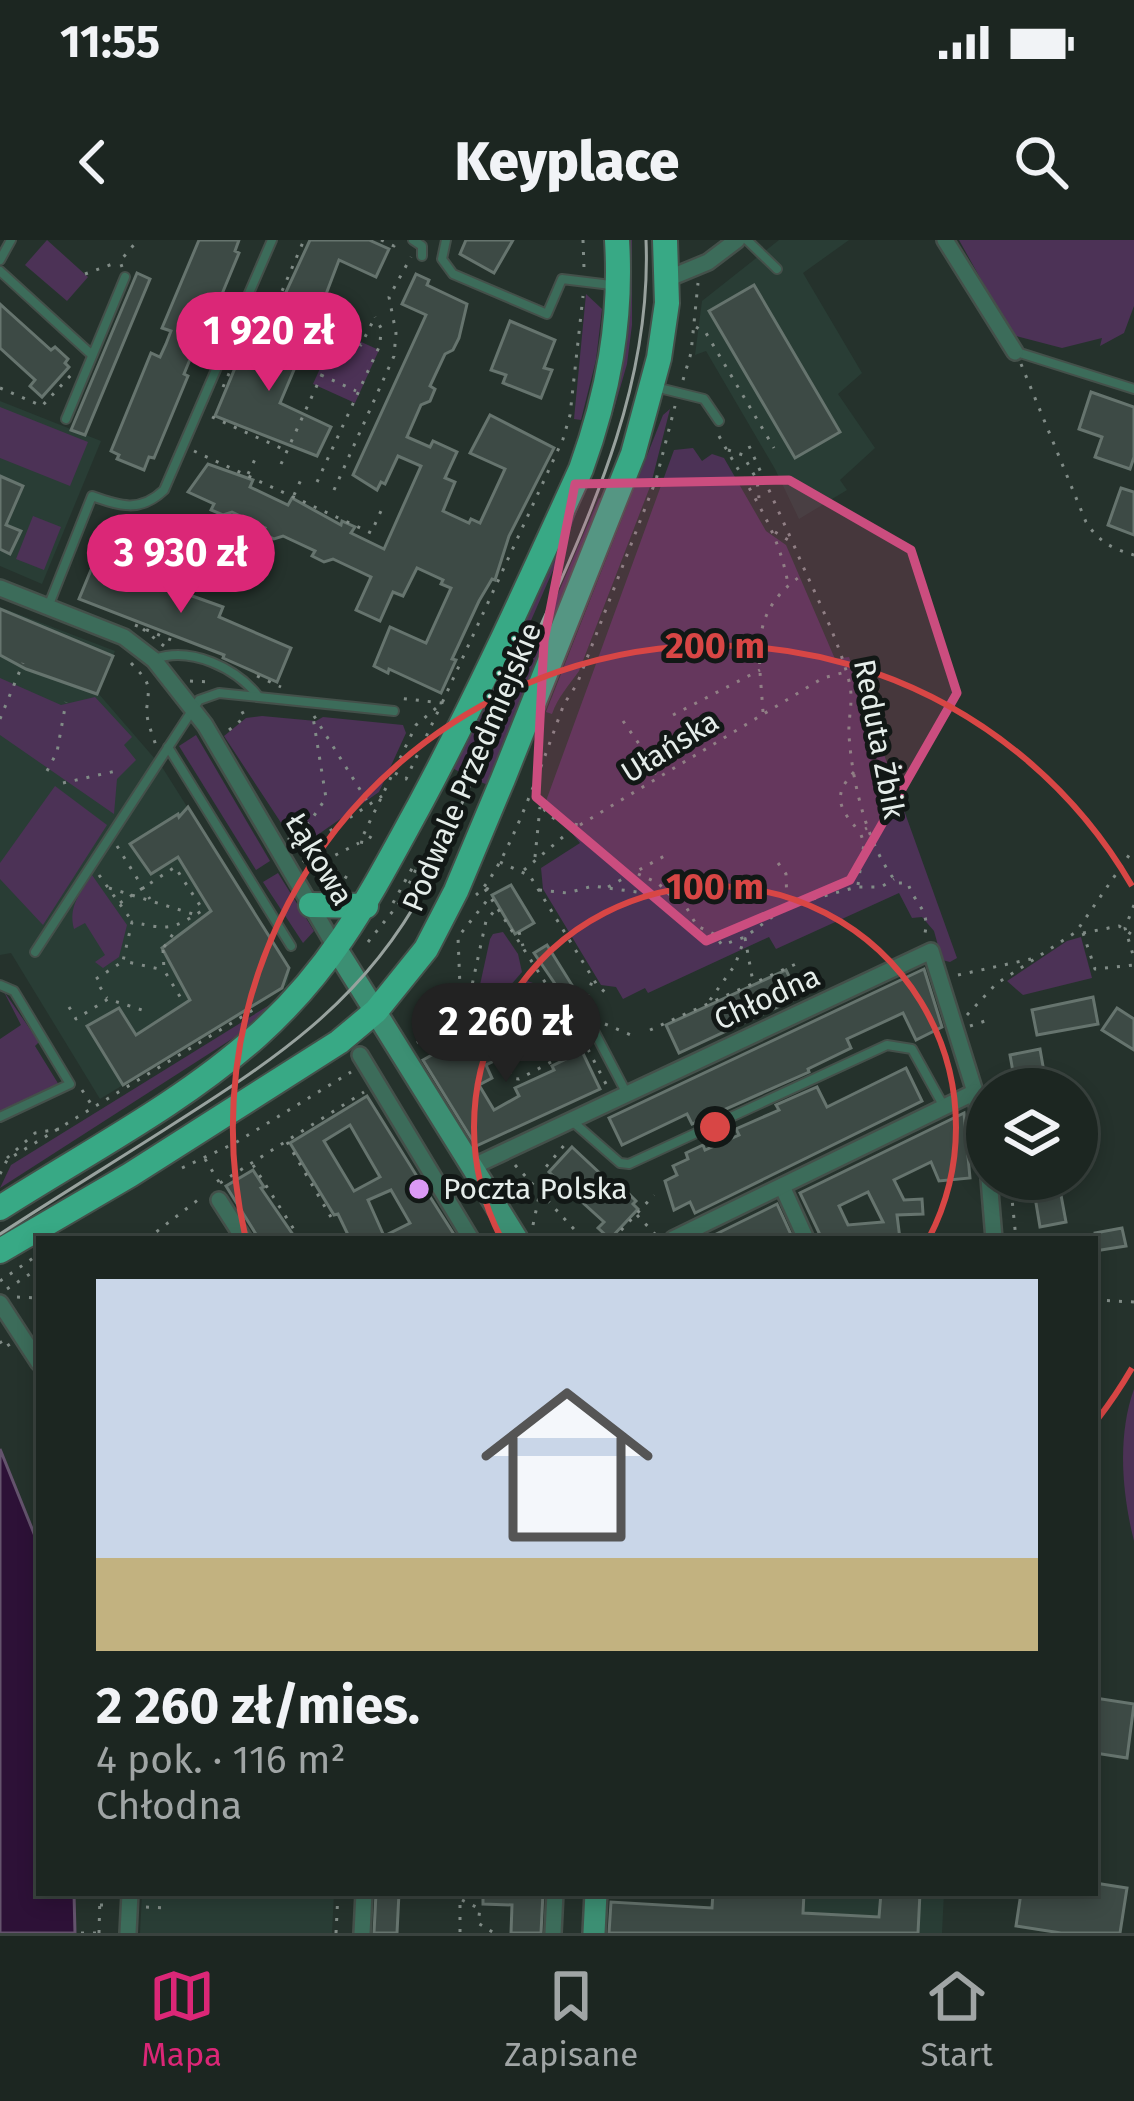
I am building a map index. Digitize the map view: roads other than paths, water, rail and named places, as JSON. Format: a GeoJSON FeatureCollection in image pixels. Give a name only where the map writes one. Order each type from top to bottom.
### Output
{"type":"FeatureCollection","features":[{"type":"Feature","properties":{"kind":"main road","name":"Podwale Przedmiejskie"},"geometry":{"type":"LineString","coordinates":[[0,1208],[199,1082],[235,1054],[293,1001],[337,950],[366,906],[458,737],[581,469],[609,379],[619,286],[617,240]]}},
{"type":"Feature","properties":{"kind":"main road","name":"Podwale Przedmiejskie"},"geometry":{"type":"LineString","coordinates":[[0,1252],[304,1066],[376,1011],[426,949],[456,891],[633,454],[653,387],[667,279],[664,240]]}},
{"type":"Feature","properties":{"kind":"main road"},"geometry":{"type":"LineString","coordinates":[[311,904],[366,906]]}},
{"type":"Feature","properties":{"kind":"street"},"geometry":{"type":"LineString","coordinates":[[667,279],[696,268],[737,240]]}},
{"type":"Feature","properties":{"kind":"street"},"geometry":{"type":"LineString","coordinates":[[944,240],[1015,352]]}},
{"type":"Feature","properties":{"kind":"street","name":"Łąkowa"},"geometry":{"type":"LineString","coordinates":[[0,587],[124,637],[154,659],[192,707],[515,1236]]}},
{"type":"Feature","properties":{"kind":"street","name":"Chłodna"},"geometry":{"type":"LineString","coordinates":[[472,1167],[572,1128],[620,1097],[931,951],[968,1068]]}},
{"type":"Feature","properties":{"kind":"street"},"geometry":{"type":"LineString","coordinates":[[360,1055],[469,1236]]}},
{"type":"Feature","properties":{"kind":"street"},"geometry":{"type":"LineString","coordinates":[[667,1234],[782,1186],[966,1096]]}},
{"type":"Feature","properties":{"kind":"street"},"geometry":{"type":"LineString","coordinates":[[782,1186],[805,1236]]}},
{"type":"Feature","properties":{"kind":"street"},"geometry":{"type":"LineString","coordinates":[[219,1192],[242,1236]]}},
{"type":"Feature","properties":{"kind":"street"},"geometry":{"type":"LineString","coordinates":[[991,1200],[994,1236]]}},
{"type":"Feature","properties":{"kind":"street"},"geometry":{"type":"LineString","coordinates":[[5,1296],[36,1357]]}},
{"type":"Feature","properties":{"kind":"street"},"geometry":{"type":"LineString","coordinates":[[362,1933],[364,1896]]}},
{"type":"Feature","properties":{"kind":"street"},"geometry":{"type":"LineString","coordinates":[[553,1933],[555,1896]]}},
{"type":"Feature","properties":{"kind":"street"},"geometry":{"type":"LineString","coordinates":[[594,1933],[596,1896]]}},
{"type":"Feature","properties":{"kind":"street"},"geometry":{"type":"LineString","coordinates":[[128,1933],[135,1900]]}},
{"type":"Feature","properties":{"kind":"lane"},"geometry":{"type":"LineString","coordinates":[[0,260],[10,240]]}},
{"type":"Feature","properties":{"kind":"lane"},"geometry":{"type":"LineString","coordinates":[[48,607],[92,496],[133,507],[151,502],[164,490],[272,240]]}},
{"type":"Feature","properties":{"kind":"lane"},"geometry":{"type":"LineString","coordinates":[[412,240],[422,246],[422,256]]}},
{"type":"Feature","properties":{"kind":"lane"},"geometry":{"type":"LineString","coordinates":[[446,240],[442,250],[445,267],[453,274],[547,314],[562,279],[619,286]]}},
{"type":"Feature","properties":{"kind":"lane"},"geometry":{"type":"LineString","coordinates":[[747,240],[777,269]]}},
{"type":"Feature","properties":{"kind":"lane"},"geometry":{"type":"LineString","coordinates":[[0,272],[91,359]]}},
{"type":"Feature","properties":{"kind":"lane"},"geometry":{"type":"LineString","coordinates":[[65,419],[125,277]]}},
{"type":"Feature","properties":{"kind":"lane"},"geometry":{"type":"LineString","coordinates":[[1015,352],[1134,389]]}},
{"type":"Feature","properties":{"kind":"lane"},"geometry":{"type":"LineString","coordinates":[[653,387],[704,399],[719,421]]}},
{"type":"Feature","properties":{"kind":"lane"},"geometry":{"type":"LineString","coordinates":[[154,659],[169,654],[192,657],[240,676],[259,698]]}},
{"type":"Feature","properties":{"kind":"lane"},"geometry":{"type":"LineString","coordinates":[[35,952],[192,707],[213,693],[394,711]]}},
{"type":"Feature","properties":{"kind":"lane"},"geometry":{"type":"LineString","coordinates":[[168,746],[291,946]]}},
{"type":"Feature","properties":{"kind":"lane"},"geometry":{"type":"LineString","coordinates":[[0,986],[14,991],[70,1084],[0,1118]]}},
{"type":"Feature","properties":{"kind":"lane"},"geometry":{"type":"LineString","coordinates":[[494,1025],[506,1049],[585,1013],[620,1097]]}},
{"type":"Feature","properties":{"kind":"lane"},"geometry":{"type":"LineString","coordinates":[[572,1128],[620,1163],[629,1164],[887,1045],[912,1049],[944,1107]]}},
{"type":"Feature","properties":{"kind":"tram line"},"geometry":{"type":"LineString","coordinates":[[0,1234],[277,1054],[343,998],[399,930],[424,889],[615,444],[639,344],[646,240]]}},
{"type":"Feature","properties":{"kind":"place","name":"Poczta Polska"},"geometry":{"type":"Point","coordinates":[419,1189]}}]}
